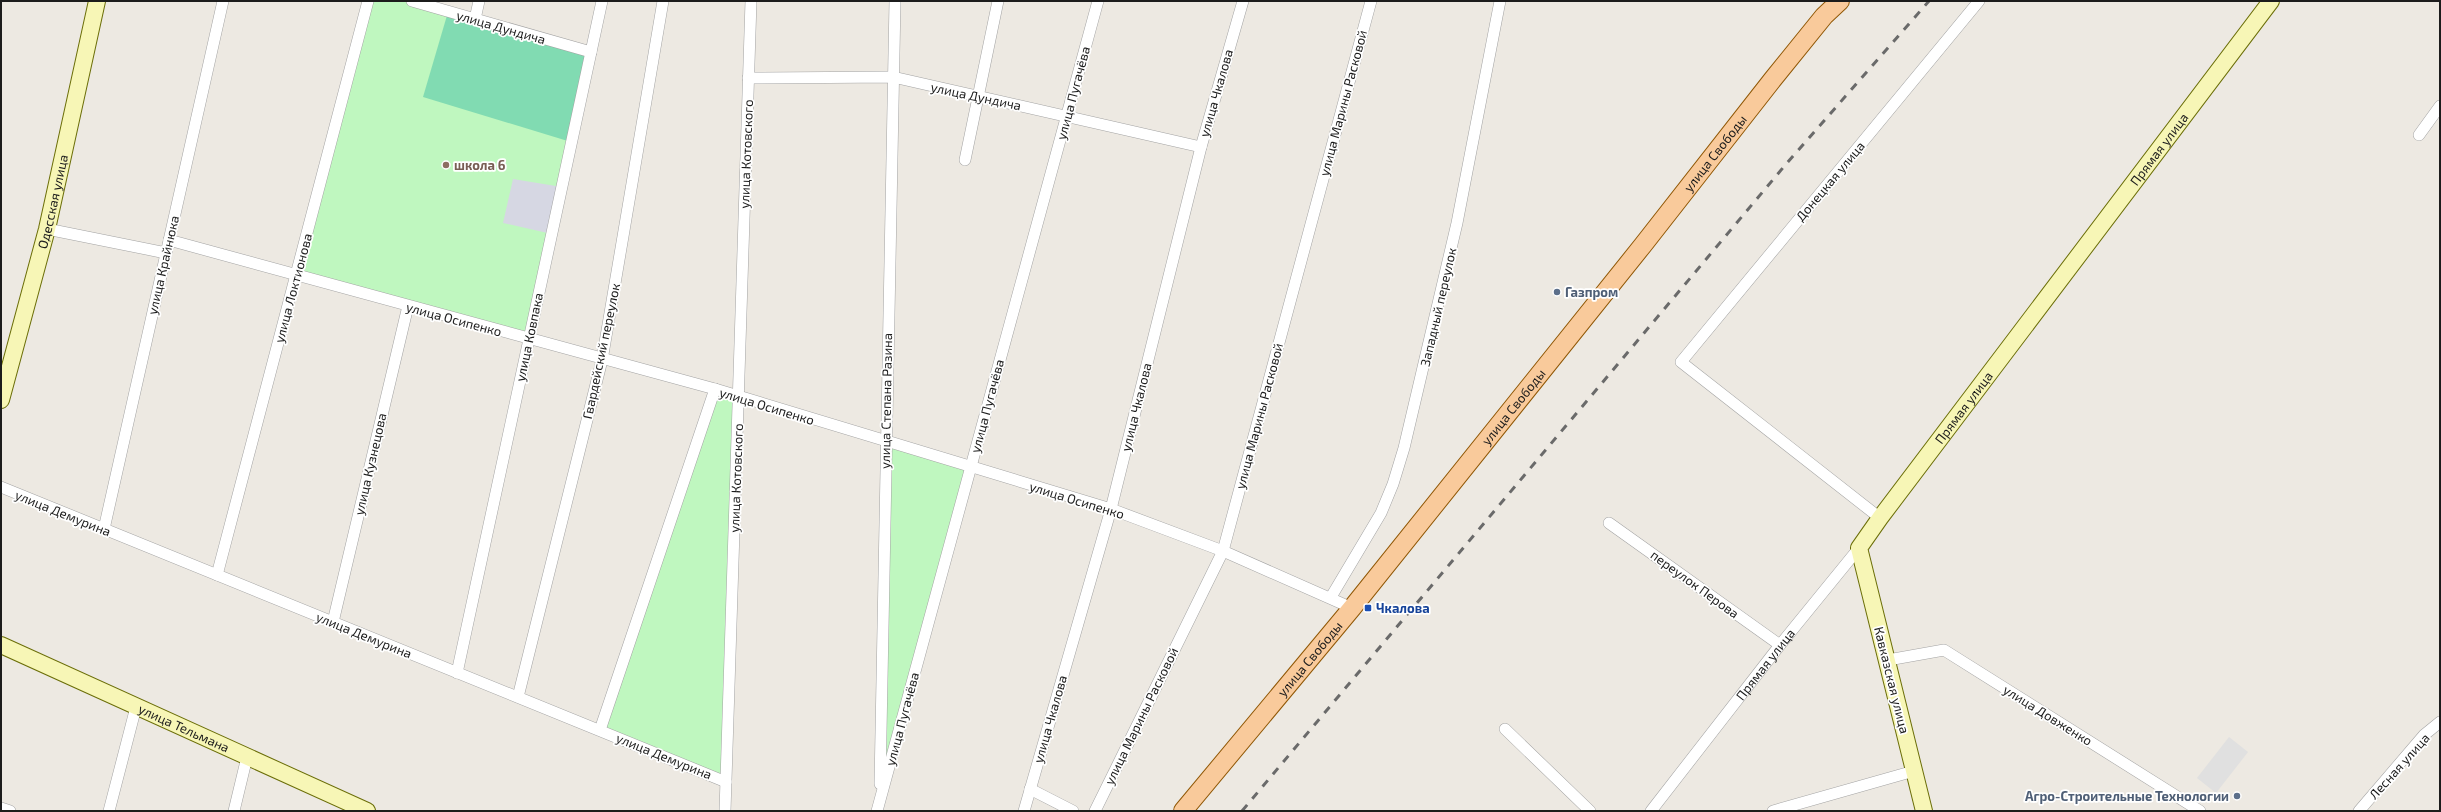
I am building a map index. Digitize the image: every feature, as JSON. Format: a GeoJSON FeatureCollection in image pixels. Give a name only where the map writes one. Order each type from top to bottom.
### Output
{"type":"FeatureCollection","features":[{"type":"Feature","properties":{"kind":"main road","name":"улица Свободы"},"geometry":{"type":"LineString","coordinates":[[1183,811],[1352,608],[1643,246],[1773,79],[1824,16],[1840,1]]}},
{"type":"Feature","properties":{"kind":"street","name":"Одесская улица"},"geometry":{"type":"LineString","coordinates":[[1,400],[47,229],[97,1]]}},
{"type":"Feature","properties":{"kind":"street","name":"улица Крайнюка"},"geometry":{"type":"LineString","coordinates":[[104,529],[224,1]]}},
{"type":"Feature","properties":{"kind":"street","name":"улица Локтионова"},"geometry":{"type":"LineString","coordinates":[[217,575],[368,1]]}},
{"type":"Feature","properties":{"kind":"street","name":"улица Дундича"},"geometry":{"type":"LineString","coordinates":[[412,1],[591,52]]}},
{"type":"Feature","properties":{"kind":"street"},"geometry":{"type":"LineString","coordinates":[[475,19],[479,1]]}},
{"type":"Feature","properties":{"kind":"street","name":"улица Ковпака"},"geometry":{"type":"LineString","coordinates":[[457,672],[602,1]]}},
{"type":"Feature","properties":{"kind":"street","name":"Гвардейский переулок"},"geometry":{"type":"LineString","coordinates":[[518,698],[602,360],[663,1]]}},
{"type":"Feature","properties":{"kind":"street","name":"улица Котовского"},"geometry":{"type":"LineString","coordinates":[[725,811],[751,1]]}},
{"type":"Feature","properties":{"kind":"street","name":"улица Степана Разина"},"geometry":{"type":"LineString","coordinates":[[878,806],[895,1]]}},
{"type":"Feature","properties":{"kind":"street"},"geometry":{"type":"LineString","coordinates":[[965,160],[998,1]]}},
{"type":"Feature","properties":{"kind":"street","name":"улица Пугачёва"},"geometry":{"type":"LineString","coordinates":[[878,806],[1098,1]]}},
{"type":"Feature","properties":{"kind":"street","name":"улица Чкалова"},"geometry":{"type":"LineString","coordinates":[[1024,811],[1110,509],[1201,147],[1243,1]]}},
{"type":"Feature","properties":{"kind":"street","name":"улица Марины Расковой"},"geometry":{"type":"LineString","coordinates":[[1095,811],[1223,551],[1371,1]]}},
{"type":"Feature","properties":{"kind":"street","name":"Западный переулок"},"geometry":{"type":"LineString","coordinates":[[1331,597],[1381,513],[1393,484],[1404,448],[1457,223],[1500,1]]}},
{"type":"Feature","properties":{"kind":"street","name":"Донецкая улица"},"geometry":{"type":"LineString","coordinates":[[1880,518],[1681,362],[1980,1]]}},
{"type":"Feature","properties":{"kind":"street","name":"Прямая улица"},"geometry":{"type":"LineString","coordinates":[[1651,811],[1780,645],[1860,548],[1880,518],[2271,1]]}},
{"type":"Feature","properties":{"kind":"street","name":"улица Дундича"},"geometry":{"type":"LineString","coordinates":[[748,78],[894,77],[1201,147]]}},
{"type":"Feature","properties":{"kind":"street"},"geometry":{"type":"LineString","coordinates":[[2419,135],[2440,106]]}},
{"type":"Feature","properties":{"kind":"street"},"geometry":{"type":"LineString","coordinates":[[47,229],[166,253]]}},
{"type":"Feature","properties":{"kind":"street","name":"улица Осипенко"},"geometry":{"type":"LineString","coordinates":[[169,240],[602,360],[715,389],[885,442],[1110,509],[1223,551],[1331,597],[1352,608]]}},
{"type":"Feature","properties":{"kind":"street","name":"улица Кузнецова"},"geometry":{"type":"LineString","coordinates":[[332,622],[408,306]]}},
{"type":"Feature","properties":{"kind":"street"},"geometry":{"type":"LineString","coordinates":[[600,730],[715,389]]}},
{"type":"Feature","properties":{"kind":"street","name":"улица Демурина"},"geometry":{"type":"LineString","coordinates":[[1,488],[726,782]]}},
{"type":"Feature","properties":{"kind":"street","name":"переулок Перова"},"geometry":{"type":"LineString","coordinates":[[1610,523],[1780,645]]}},
{"type":"Feature","properties":{"kind":"street","name":"Кавказская улица"},"geometry":{"type":"LineString","coordinates":[[1860,548],[1924,811]]}},
{"type":"Feature","properties":{"kind":"street","name":"улица Тельмана"},"geometry":{"type":"LineString","coordinates":[[1,646],[367,811]]}},
{"type":"Feature","properties":{"kind":"street","name":"улица Довженко"},"geometry":{"type":"LineString","coordinates":[[1888,660],[1944,650],[2200,811]]}},
{"type":"Feature","properties":{"kind":"street"},"geometry":{"type":"LineString","coordinates":[[108,811],[136,707]]}},
{"type":"Feature","properties":{"kind":"street","name":"Лесная улица"},"geometry":{"type":"LineString","coordinates":[[2359,811],[2424,735],[2440,722]]}},
{"type":"Feature","properties":{"kind":"street"},"geometry":{"type":"LineString","coordinates":[[1505,729],[1590,811]]}},
{"type":"Feature","properties":{"kind":"street"},"geometry":{"type":"LineString","coordinates":[[234,811],[247,757]]}},
{"type":"Feature","properties":{"kind":"street"},"geometry":{"type":"LineString","coordinates":[[1774,811],[1914,771]]}},
{"type":"Feature","properties":{"kind":"street"},"geometry":{"type":"LineString","coordinates":[[1030,789],[1073,811]]}},
{"type":"Feature","properties":{"kind":"street"},"geometry":{"type":"LineString","coordinates":[[1,808],[10,811]]}},
{"type":"Feature","properties":{"kind":"green space","name":"школа 6"},"geometry":{"type":"Polygon","coordinates":[[[368,1],[412,1],[591,52],[529,339],[296,275],[368,1]]]}},
{"type":"Feature","properties":{"kind":"green space"},"geometry":{"type":"Polygon","coordinates":[[[448,12],[591,52],[571,142],[423,97],[448,12]]]}},
{"type":"Feature","properties":{"kind":"green space"},"geometry":{"type":"Polygon","coordinates":[[[715,389],[738,397],[726,782],[600,730],[715,389]]]}},
{"type":"Feature","properties":{"kind":"green space"},"geometry":{"type":"Polygon","coordinates":[[[885,442],[975,469],[880,801],[885,442]]]}},
{"type":"Feature","properties":{"kind":"shaded area"},"geometry":{"type":"Polygon","coordinates":[[[513,179],[562,187],[552,234],[503,223],[513,179]]]}},
{"type":"Feature","properties":{"kind":"shaded area"},"geometry":{"type":"Polygon","coordinates":[[[2229,737],[2248,752],[2216,793],[2197,778],[2229,737]]]}},
{"type":"Feature","properties":{"kind":"railway"},"geometry":{"type":"LineString","coordinates":[[1242,811],[1787,163],[1929,1]]}},
{"type":"Feature","properties":{"kind":"place","name":"школа 6"},"geometry":{"type":"Point","coordinates":[446,165]}},
{"type":"Feature","properties":{"kind":"place","name":"Газпром"},"geometry":{"type":"Point","coordinates":[1557,292]}},
{"type":"Feature","properties":{"kind":"place","name":"Чкалова"},"geometry":{"type":"Point","coordinates":[1368,608]}},
{"type":"Feature","properties":{"kind":"place","name":"Агро-Строительные Технологии"},"geometry":{"type":"Point","coordinates":[2237,796]}}]}
